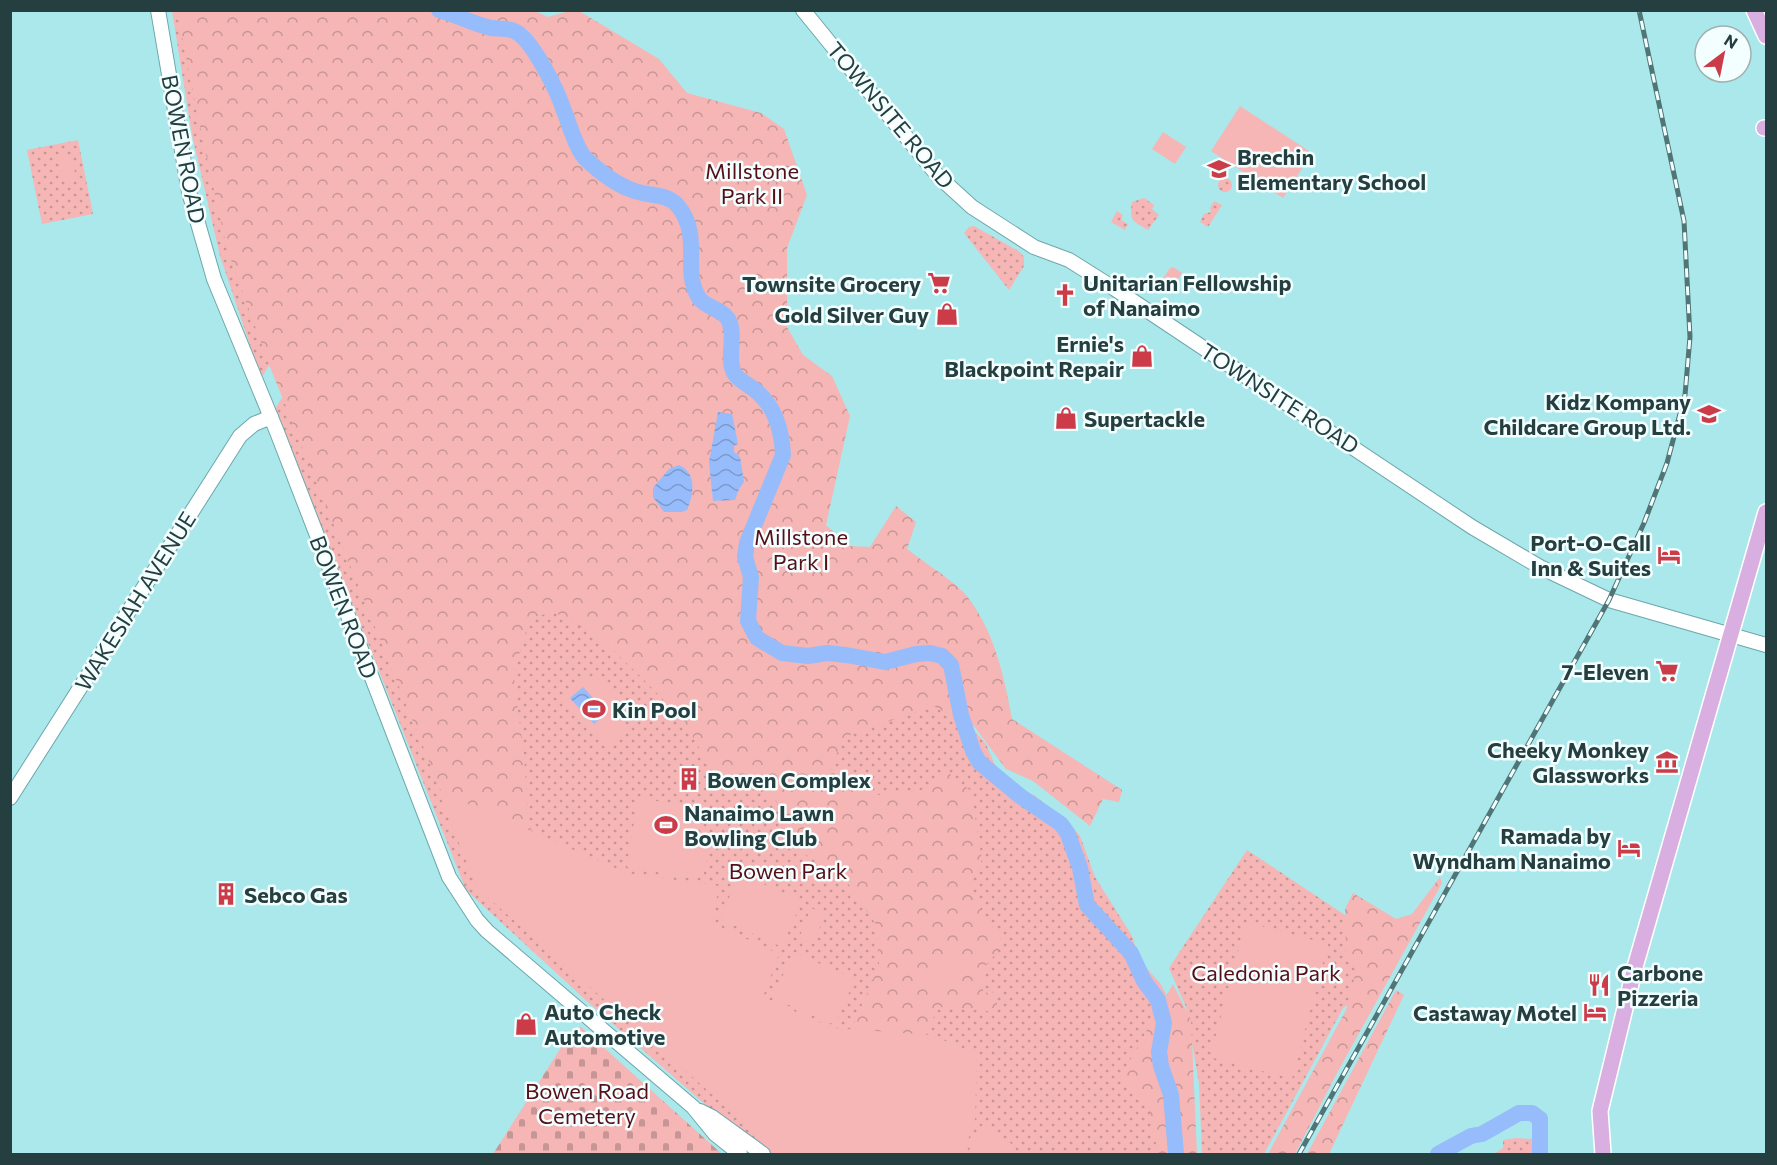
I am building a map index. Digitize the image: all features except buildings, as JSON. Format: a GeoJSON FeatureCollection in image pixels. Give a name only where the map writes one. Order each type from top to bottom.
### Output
{"type":"FeatureCollection","features":[{"type":"Feature","properties":{"kind":"main road","name":"BOWEN ROAD"},"geometry":{"type":"LineString","coordinates":[[158,10],[192,203],[214,279],[271,417],[441,858],[457,891],[487,931],[693,1107],[715,1134],[740,1155]]}},
{"type":"Feature","properties":{"kind":"main road","name":"TOWNSITE ROAD"},"geometry":{"type":"LineString","coordinates":[[803,10],[938,176],[987,217],[1038,249],[1069,260],[1116,289],[1472,527],[1540,567],[1609,600],[1767,645]]}},
{"type":"Feature","properties":{"kind":"main road"},"geometry":{"type":"LineString","coordinates":[[1754,10],[1767,36]]}},
{"type":"Feature","properties":{"kind":"main road","name":"WAKESIAH AVENUE"},"geometry":{"type":"LineString","coordinates":[[10,798],[240,436],[254,424],[271,417]]}},
{"type":"Feature","properties":{"kind":"main road"},"geometry":{"type":"LineString","coordinates":[[1603,1155],[1600,1111],[1635,966],[1767,512]]}},
{"type":"Feature","properties":{"kind":"main road","name":"BOWEN ROAD"},"geometry":{"type":"LineString","coordinates":[[693,1107],[712,1117],[763,1155]]}},
{"type":"Feature","properties":{"kind":"green space","name":"Bowen Park"},"geometry":{"type":"Polygon","coordinates":[[[533,10],[548,17],[569,11],[579,11],[659,59],[687,93],[761,113],[784,129],[807,195],[787,248],[787,327],[803,355],[832,376],[850,416],[826,525],[849,546],[870,547],[896,506],[916,522],[907,549],[961,589],[976,609],[991,638],[1012,719],[1122,790],[1119,802],[1103,799],[1090,826],[1033,781],[1006,769],[974,726],[933,706],[844,737],[830,769],[877,795],[920,791],[946,771],[971,791],[982,860],[972,877],[970,892],[1004,944],[983,969],[983,993],[997,992],[997,1012],[940,1007],[915,1047],[839,1057],[879,966],[877,926],[840,872],[794,849],[775,798],[716,777],[683,720],[641,677],[598,636],[554,612],[530,618],[513,675],[524,754],[528,815],[541,875],[479,885],[268,362],[227,249],[177,11],[533,10]]]}},
{"type":"Feature","properties":{"kind":"green space","name":"Bowen Park"},"geometry":{"type":"Polygon","coordinates":[[[172,11],[460,11],[779,495],[961,703],[969,725],[986,744],[996,768],[1008,782],[1035,796],[1068,822],[1080,836],[1095,877],[1132,936],[1140,961],[1160,983],[1169,1000],[1188,1154],[762,1154],[589,1003],[466,890],[275,409],[317,342],[305,309],[261,378],[220,256],[192,135],[172,11]]]}},
{"type":"Feature","properties":{"kind":"green space"},"geometry":{"type":"Polygon","coordinates":[[[1240,106],[1312,153],[1283,198],[1211,151],[1240,106]]]}},
{"type":"Feature","properties":{"kind":"green space"},"geometry":{"type":"Polygon","coordinates":[[[1163,132],[1186,147],[1175,164],[1152,149],[1163,132]]]}},
{"type":"Feature","properties":{"kind":"green space"},"geometry":{"type":"Polygon","coordinates":[[[78,140],[93,214],[42,224],[27,150],[78,140]]]}},
{"type":"Feature","properties":{"kind":"green space"},"geometry":{"type":"Polygon","coordinates":[[[72,155],[76,178],[63,180],[59,157],[72,155]]]}},
{"type":"Feature","properties":{"kind":"green space"},"geometry":{"type":"Polygon","coordinates":[[[1225,178],[1230,180],[1232,185],[1230,190],[1225,192],[1220,190],[1218,185],[1220,180],[1225,178]]]}},
{"type":"Feature","properties":{"kind":"green space"},"geometry":{"type":"Polygon","coordinates":[[[1144,198],[1154,205],[1152,209],[1159,215],[1148,230],[1133,220],[1131,213],[1132,202],[1144,198]]]}},
{"type":"Feature","properties":{"kind":"green space"},"geometry":{"type":"Polygon","coordinates":[[[1214,201],[1222,205],[1208,227],[1200,222],[1204,214],[1211,212],[1210,208],[1214,201]]]}},
{"type":"Feature","properties":{"kind":"green space"},"geometry":{"type":"Polygon","coordinates":[[[1117,211],[1123,215],[1121,220],[1128,224],[1125,230],[1111,222],[1117,211]]]}},
{"type":"Feature","properties":{"kind":"green space"},"geometry":{"type":"Polygon","coordinates":[[[974,226],[1020,252],[1024,257],[1024,266],[1009,290],[964,233],[969,227],[974,226]]]}},
{"type":"Feature","properties":{"kind":"green space"},"geometry":{"type":"Polygon","coordinates":[[[1173,267],[1182,273],[1173,287],[1162,280],[1173,267]]]}},
{"type":"Feature","properties":{"kind":"green space","name":"Kin Pool"},"geometry":{"type":"Polygon","coordinates":[[[594,674],[622,705],[614,715],[626,728],[606,746],[560,697],[583,676],[587,680],[594,674]]]}},
{"type":"Feature","properties":{"kind":"green space"},"geometry":{"type":"Polygon","coordinates":[[[438,791],[627,873],[719,886],[712,923],[779,954],[763,997],[832,1028],[931,1035],[977,1054],[975,1120],[963,1154],[780,1154],[477,888],[438,791]]]}},
{"type":"Feature","properties":{"kind":"green space","name":"Nanaimo Lawn Bowling Club"},"geometry":{"type":"Polygon","coordinates":[[[638,797],[689,808],[691,806],[701,807],[695,842],[709,845],[703,878],[627,867],[638,797]]]}},
{"type":"Feature","properties":{"kind":"green space","name":"Caledonia Park"},"geometry":{"type":"Polygon","coordinates":[[[1247,850],[1399,951],[1380,980],[1343,1008],[1264,1154],[1202,1154],[1199,1084],[1186,1007],[1169,968],[1247,850]]]}},
{"type":"Feature","properties":{"kind":"green space"},"geometry":{"type":"Polygon","coordinates":[[[739,874],[802,900],[782,947],[720,919],[739,874]]]}},
{"type":"Feature","properties":{"kind":"green space"},"geometry":{"type":"Polygon","coordinates":[[[1440,877],[1442,883],[1295,1154],[1268,1154],[1346,1010],[1356,971],[1346,952],[1345,909],[1353,893],[1396,919],[1412,914],[1440,877]]]}},
{"type":"Feature","properties":{"kind":"green space"},"geometry":{"type":"Polygon","coordinates":[[[811,908],[825,914],[813,944],[799,938],[811,908]]]}},
{"type":"Feature","properties":{"kind":"green space"},"geometry":{"type":"Polygon","coordinates":[[[1246,922],[1328,944],[1292,1079],[1210,1057],[1246,922]]]}},
{"type":"Feature","properties":{"kind":"green space"},"geometry":{"type":"Polygon","coordinates":[[[949,947],[969,961],[944,998],[924,985],[949,947]]]}},
{"type":"Feature","properties":{"kind":"green space"},"geometry":{"type":"Polygon","coordinates":[[[793,952],[855,979],[835,1025],[773,998],[793,952]]]}},
{"type":"Feature","properties":{"kind":"green space"},"geometry":{"type":"Polygon","coordinates":[[[1173,984],[1191,1020],[1197,1154],[1158,1154],[1149,1109],[1120,1078],[1173,984]]]}},
{"type":"Feature","properties":{"kind":"green space"},"geometry":{"type":"Polygon","coordinates":[[[1396,990],[1404,995],[1329,1154],[1307,1154],[1396,990]]]}},
{"type":"Feature","properties":{"kind":"green space","name":"Bowen Road Cemetery"},"geometry":{"type":"Polygon","coordinates":[[[581,1027],[722,1154],[493,1154],[573,1029],[581,1027]]]}},
{"type":"Feature","properties":{"kind":"green space"},"geometry":{"type":"Polygon","coordinates":[[[982,1125],[1015,1146],[1010,1154],[967,1154],[982,1125]]]}},
{"type":"Feature","properties":{"kind":"green space"},"geometry":{"type":"Polygon","coordinates":[[[1532,1139],[1539,1146],[1540,1154],[1494,1154],[1503,1148],[1503,1140],[1532,1139]]]}},
{"type":"Feature","properties":{"kind":"water"},"geometry":{"type":"Polygon","coordinates":[[[718,412],[732,414],[738,444],[734,446],[734,452],[740,457],[744,482],[735,500],[713,501],[709,462],[718,412]]]}},
{"type":"Feature","properties":{"kind":"water"},"geometry":{"type":"Polygon","coordinates":[[[679,465],[689,473],[691,479],[692,491],[689,504],[687,510],[682,512],[664,512],[653,497],[653,488],[669,469],[679,465]]]}},
{"type":"Feature","properties":{"kind":"water"},"geometry":{"type":"Polygon","coordinates":[[[583,687],[607,713],[594,724],[570,698],[583,687]]]}},
{"type":"Feature","properties":{"kind":"waterway"},"geometry":{"type":"LineString","coordinates":[[439,10],[491,28],[511,30],[521,36],[536,54],[550,79],[583,156],[602,173],[620,184],[638,192],[668,199],[678,206],[689,230],[694,287],[705,304],[728,319],[732,332],[731,360],[734,373],[762,396],[768,404],[781,437],[783,455],[747,543],[745,557],[751,577],[748,621],[757,638],[782,653],[808,656],[827,653],[885,662],[930,653],[942,656],[951,665],[961,715],[979,762],[1020,796],[1061,824],[1068,834],[1080,868],[1087,905],[1131,953],[1144,981],[1158,1000],[1164,1023],[1159,1052],[1161,1066],[1171,1095],[1176,1154]]}},
{"type":"Feature","properties":{"kind":"waterway"},"geometry":{"type":"LineString","coordinates":[[1438,1154],[1471,1136],[1482,1134],[1519,1113],[1532,1113],[1540,1119],[1540,1154]]}},
{"type":"Feature","properties":{"kind":"railway"},"geometry":{"type":"LineString","coordinates":[[1299,1154],[1609,600],[1644,523],[1667,463],[1685,395],[1690,337],[1684,221],[1639,10]]}},
{"type":"Feature","properties":{"kind":"place","name":"Brechin Elementary School"},"geometry":{"type":"Point","coordinates":[1219,169]}},
{"type":"Feature","properties":{"kind":"place","name":"Townsite Grocery"},"geometry":{"type":"Point","coordinates":[939,283]}},
{"type":"Feature","properties":{"kind":"place","name":"Unitarian Fellowship of Nanaimo"},"geometry":{"type":"Point","coordinates":[1065,295]}},
{"type":"Feature","properties":{"kind":"place","name":"Gold Silver Guy"},"geometry":{"type":"Point","coordinates":[947,314]}},
{"type":"Feature","properties":{"kind":"place","name":"Ernie's Blackpoint Repair"},"geometry":{"type":"Point","coordinates":[1142,356]}},
{"type":"Feature","properties":{"kind":"place","name":"Kidz Kompany Childcare Group Ltd."},"geometry":{"type":"Point","coordinates":[1709,414]}},
{"type":"Feature","properties":{"kind":"place","name":"Supertackle"},"geometry":{"type":"Point","coordinates":[1066,418]}},
{"type":"Feature","properties":{"kind":"place","name":"Port-O-Call Inn & Suites"},"geometry":{"type":"Point","coordinates":[1669,555]}},
{"type":"Feature","properties":{"kind":"place","name":"7-Eleven"},"geometry":{"type":"Point","coordinates":[1667,671]}},
{"type":"Feature","properties":{"kind":"place","name":"Kin Pool"},"geometry":{"type":"Point","coordinates":[594,709]}},
{"type":"Feature","properties":{"kind":"place","name":"Cheeky Monkey Glassworks"},"geometry":{"type":"Point","coordinates":[1667,762]}},
{"type":"Feature","properties":{"kind":"place","name":"Bowen Complex"},"geometry":{"type":"Point","coordinates":[689,779]}},
{"type":"Feature","properties":{"kind":"place","name":"Nanaimo Lawn Bowling Club"},"geometry":{"type":"Point","coordinates":[666,825]}},
{"type":"Feature","properties":{"kind":"place","name":"Ramada by Wyndham Nanaimo"},"geometry":{"type":"Point","coordinates":[1629,848]}},
{"type":"Feature","properties":{"kind":"place","name":"Sebco Gas"},"geometry":{"type":"Point","coordinates":[226,894]}},
{"type":"Feature","properties":{"kind":"place","name":"Carbone Pizzeria"},"geometry":{"type":"Point","coordinates":[1599,985]}},
{"type":"Feature","properties":{"kind":"place","name":"Castaway Motel"},"geometry":{"type":"Point","coordinates":[1595,1012]}},
{"type":"Feature","properties":{"kind":"place","name":"Auto Check Automotive"},"geometry":{"type":"Point","coordinates":[526,1024]}},
{"type":"Feature","properties":{"kind":"park label","name":"Millstone Park II"},"geometry":{"type":"Point","coordinates":[752,182]}},
{"type":"Feature","properties":{"kind":"park label","name":"Millstone Park I"},"geometry":{"type":"Point","coordinates":[801,548]}}]}
